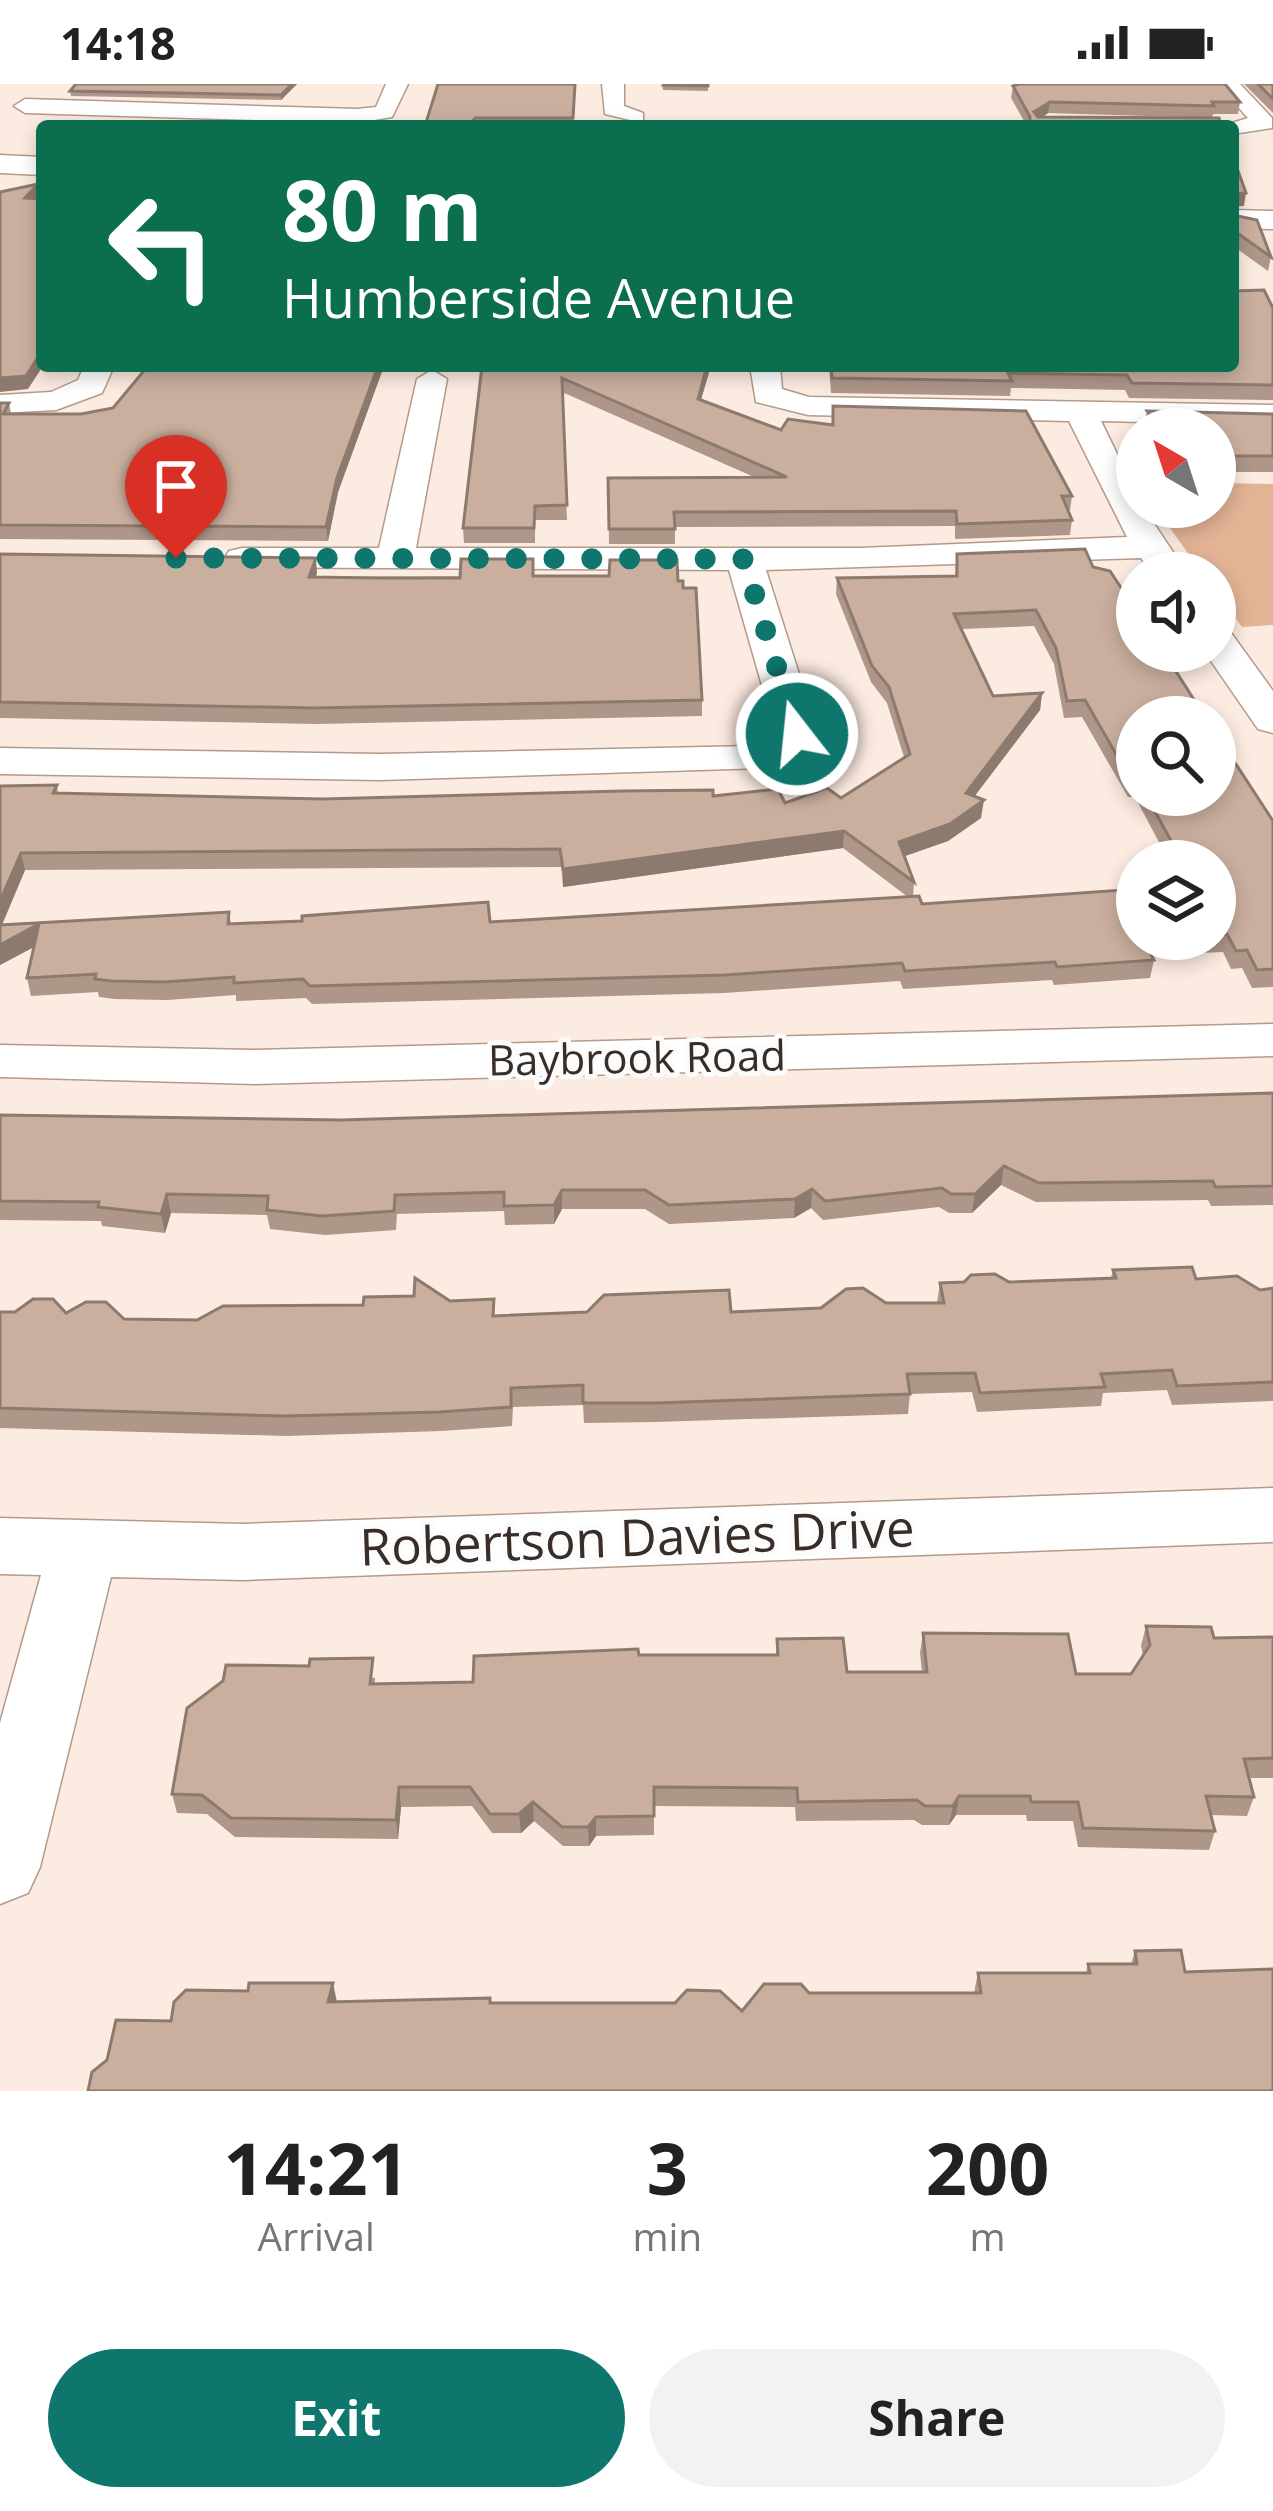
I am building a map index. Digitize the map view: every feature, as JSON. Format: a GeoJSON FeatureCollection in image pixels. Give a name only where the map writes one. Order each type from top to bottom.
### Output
{"type":"FeatureCollection","features":[{"type":"Feature","properties":{"kind":"main road"},"geometry":{"type":"LineString","coordinates":[[0,169],[36,170]]}},
{"type":"Feature","properties":{"kind":"main road"},"geometry":{"type":"LineString","coordinates":[[1239,219],[1273,220]]}},
{"type":"Feature","properties":{"kind":"street"},"geometry":{"type":"LineString","coordinates":[[8,124],[44,84]]}},
{"type":"Feature","properties":{"kind":"street"},"geometry":{"type":"LineString","coordinates":[[25,106],[356,116],[384,112],[397,84]]}},
{"type":"Feature","properties":{"kind":"street"},"geometry":{"type":"LineString","coordinates":[[613,84],[613,109],[635,118]]}},
{"type":"Feature","properties":{"kind":"street"},"geometry":{"type":"LineString","coordinates":[[1228,84],[1264,123],[1239,126]]}},
{"type":"Feature","properties":{"kind":"street"},"geometry":{"type":"LineString","coordinates":[[0,404],[69,398],[91,386],[97,372]]}},
{"type":"Feature","properties":{"kind":"street"},"geometry":{"type":"LineString","coordinates":[[765,372],[767,395],[792,404],[1273,415]]}},
{"type":"Feature","properties":{"kind":"street"},"geometry":{"type":"LineString","coordinates":[[395,561],[433,379]]}},
{"type":"Feature","properties":{"kind":"street"},"geometry":{"type":"LineString","coordinates":[[1081,412],[1127,511],[1155,552]]}},
{"type":"Feature","properties":{"kind":"street"},"geometry":{"type":"LineString","coordinates":[[209,558],[1116,560]]}},
{"type":"Feature","properties":{"kind":"street"},"geometry":{"type":"LineString","coordinates":[[0,761],[380,767],[753,759],[778,752],[797,734],[744,559]]}},
{"type":"Feature","properties":{"kind":"street"},"geometry":{"type":"LineString","coordinates":[[1236,668],[1273,720]]}},
{"type":"Feature","properties":{"kind":"street","name":"Baybrook Road"},"geometry":{"type":"LineString","coordinates":[[0,1061],[255,1067],[1273,1040]]}},
{"type":"Feature","properties":{"kind":"street","name":"Robertson Davies Drive"},"geometry":{"type":"LineString","coordinates":[[0,1546],[243,1552],[1273,1516]]}},
{"type":"Feature","properties":{"kind":"street"},"geometry":{"type":"LineString","coordinates":[[0,1867],[83,1548]]}},
{"type":"Feature","properties":{"kind":"shaded area"},"geometry":{"type":"Polygon","coordinates":[[[1236,483],[1273,484],[1273,625],[1242,627],[1236,619],[1236,552],[1187,552],[1170,528],[1236,528],[1236,483]]]}},
{"type":"Feature","properties":{"kind":"building"},"geometry":{"type":"Polygon","coordinates":[[[76,84],[292,84],[281,95],[70,91],[76,84]]]}},
{"type":"Feature","properties":{"kind":"building"},"geometry":{"type":"Polygon","coordinates":[[[438,84],[575,84],[573,118],[427,120],[438,84]]]}},
{"type":"Feature","properties":{"kind":"building"},"geometry":{"type":"Polygon","coordinates":[[[1225,84],[1240,102],[1212,102],[1214,106],[1050,102],[1034,112],[1038,117],[1220,120],[1030,120],[1013,86],[1225,84]]]}},
{"type":"Feature","properties":{"kind":"building"},"geometry":{"type":"Polygon","coordinates":[[[1258,84],[1273,84],[1273,99],[1258,84]]]}},
{"type":"Feature","properties":{"kind":"building"},"geometry":{"type":"Polygon","coordinates":[[[36,184],[25,198],[36,199],[36,360],[26,376],[0,378],[0,192],[36,184]]]}},
{"type":"Feature","properties":{"kind":"building"},"geometry":{"type":"Polygon","coordinates":[[[1239,216],[1257,220],[1271,257],[1239,234],[1239,216]]]}},
{"type":"Feature","properties":{"kind":"building"},"geometry":{"type":"Polygon","coordinates":[[[1264,290],[1273,308],[1273,385],[1132,383],[1127,375],[1008,373],[1012,381],[832,378],[832,372],[1239,372],[1239,291],[1264,290]]]}},
{"type":"Feature","properties":{"kind":"building"},"geometry":{"type":"Polygon","coordinates":[[[143,372],[376,372],[337,478],[326,527],[0,525],[0,403],[9,403],[3,414],[81,414],[113,408],[143,372]]]}},
{"type":"Feature","properties":{"kind":"building"},"geometry":{"type":"Polygon","coordinates":[[[481,372],[705,372],[698,399],[781,430],[788,419],[833,425],[833,406],[1026,411],[1072,496],[1062,496],[1072,520],[957,524],[956,511],[674,512],[675,529],[609,529],[608,478],[787,477],[562,378],[567,505],[535,506],[534,528],[463,528],[481,372]]]}},
{"type":"Feature","properties":{"kind":"building"},"geometry":{"type":"Polygon","coordinates":[[[1236,413],[1273,414],[1273,456],[1236,456],[1236,413]]]}},
{"type":"Feature","properties":{"kind":"building"},"geometry":{"type":"Polygon","coordinates":[[[1085,549],[1093,567],[1110,571],[1116,580],[1116,672],[1176,672],[1192,696],[1116,696],[1116,754],[1085,700],[1067,701],[1056,648],[1036,610],[954,614],[993,696],[1042,693],[966,793],[984,800],[950,824],[899,842],[914,882],[844,831],[563,869],[560,849],[21,853],[0,901],[0,786],[57,785],[53,793],[323,799],[713,790],[713,796],[778,789],[785,803],[827,788],[841,798],[910,754],[889,687],[872,666],[837,578],[957,576],[957,554],[1085,549]]]}},
{"type":"Feature","properties":{"kind":"building"},"geometry":{"type":"Polygon","coordinates":[[[0,554],[316,558],[309,577],[379,578],[460,578],[461,559],[533,559],[533,576],[609,576],[610,560],[677,560],[678,581],[683,581],[683,588],[696,588],[702,700],[315,708],[0,702],[0,554]]]}},
{"type":"Feature","properties":{"kind":"building"},"geometry":{"type":"Polygon","coordinates":[[[1236,764],[1273,821],[1273,969],[1257,970],[1247,950],[1236,951],[1236,840],[1171,840],[1157,816],[1236,816],[1236,764]]]}},
{"type":"Feature","properties":{"kind":"building"},"geometry":{"type":"Polygon","coordinates":[[[1116,890],[1116,960],[1154,960],[905,971],[902,963],[725,975],[310,986],[303,979],[234,983],[234,977],[164,982],[111,981],[95,979],[96,974],[27,978],[39,924],[0,945],[0,925],[229,912],[228,924],[488,902],[490,922],[919,896],[922,904],[1116,890]]]}},
{"type":"Feature","properties":{"kind":"building"},"geometry":{"type":"Polygon","coordinates":[[[1273,1093],[1273,1186],[1215,1187],[1213,1181],[1039,1183],[1004,1166],[975,1194],[951,1194],[942,1188],[825,1201],[812,1189],[795,1199],[669,1205],[645,1190],[562,1190],[554,1205],[504,1206],[504,1192],[395,1195],[394,1211],[322,1216],[267,1210],[268,1196],[167,1194],[161,1214],[98,1207],[99,1202],[0,1201],[0,1115],[341,1120],[1273,1093]]]}},
{"type":"Feature","properties":{"kind":"building"},"geometry":{"type":"Polygon","coordinates":[[[1192,1267],[1196,1279],[1237,1276],[1260,1290],[1273,1288],[1273,1382],[1177,1386],[1172,1370],[1101,1374],[1105,1387],[980,1393],[975,1373],[907,1374],[910,1394],[583,1403],[583,1385],[511,1388],[511,1407],[439,1412],[284,1416],[0,1408],[0,1312],[15,1312],[33,1299],[53,1299],[66,1313],[86,1302],[106,1302],[124,1319],[197,1320],[223,1306],[363,1305],[364,1297],[414,1296],[415,1278],[450,1301],[494,1299],[493,1316],[587,1312],[604,1295],[729,1290],[731,1312],[821,1308],[846,1289],[863,1288],[886,1303],[944,1303],[940,1283],[964,1282],[971,1275],[995,1274],[1009,1282],[1116,1278],[1113,1270],[1192,1267]]]}},
{"type":"Feature","properties":{"kind":"building"},"geometry":{"type":"Polygon","coordinates":[[[1146,1626],[1211,1627],[1214,1638],[1273,1637],[1273,1758],[1244,1759],[1254,1797],[1206,1796],[1215,1831],[1083,1828],[1078,1802],[1031,1802],[1030,1796],[959,1796],[953,1806],[925,1806],[917,1800],[798,1802],[797,1788],[654,1787],[654,1816],[596,1817],[588,1827],[562,1827],[533,1802],[519,1814],[490,1814],[470,1787],[399,1787],[396,1820],[231,1818],[202,1795],[172,1794],[187,1708],[223,1681],[226,1665],[309,1666],[310,1659],[373,1658],[370,1684],[473,1682],[474,1656],[638,1649],[639,1655],[778,1655],[777,1639],[843,1638],[847,1672],[927,1672],[923,1633],[1068,1634],[1076,1674],[1131,1674],[1150,1645],[1146,1626]]]}},
{"type":"Feature","properties":{"kind":"building"},"geometry":{"type":"Polygon","coordinates":[[[1181,1950],[1185,1972],[1273,1969],[1273,2091],[88,2091],[92,2072],[107,2060],[116,2020],[171,2021],[174,2002],[186,1990],[248,1991],[249,1983],[333,1983],[328,2002],[490,1998],[490,2003],[675,2003],[687,1990],[720,1991],[742,2011],[764,1984],[801,1984],[809,1993],[981,1993],[978,1973],[1090,1973],[1088,1964],[1137,1964],[1135,1951],[1181,1950]]]}},
{"type":"Feature","properties":{"kind":"route"},"geometry":{"type":"LineString","coordinates":[[176,558],[744,559],[797,734]]}}]}
